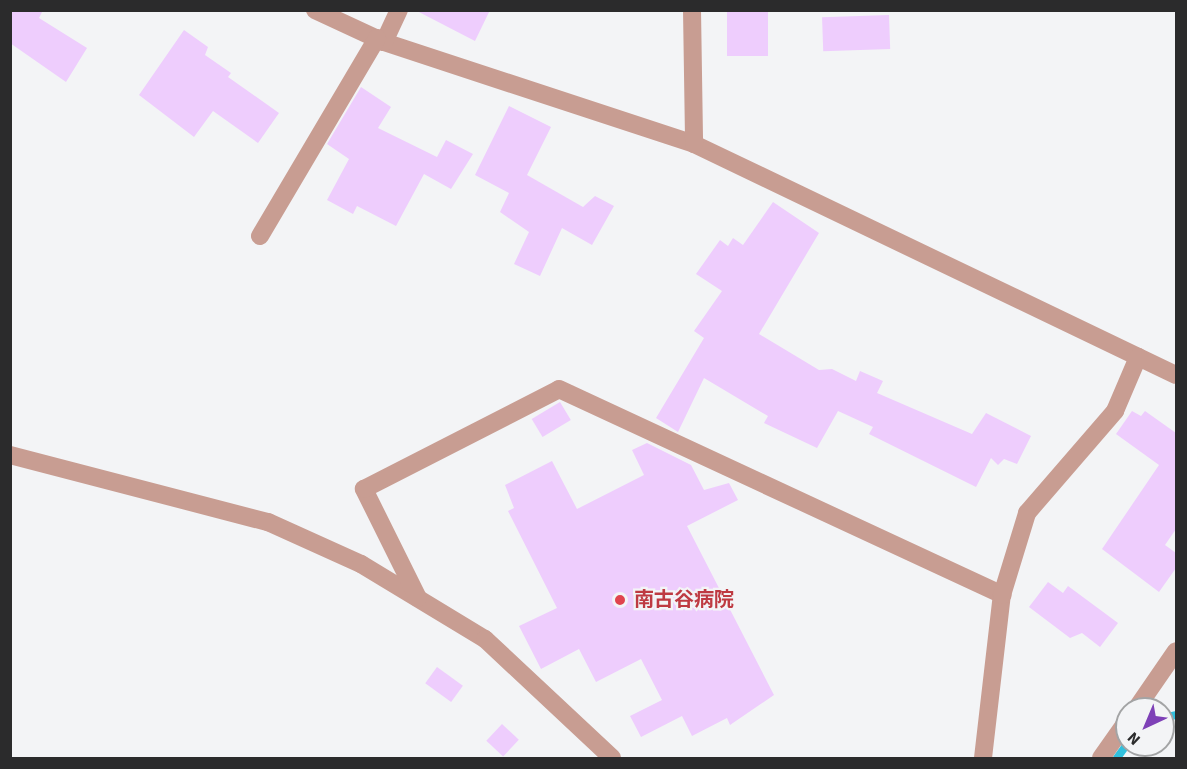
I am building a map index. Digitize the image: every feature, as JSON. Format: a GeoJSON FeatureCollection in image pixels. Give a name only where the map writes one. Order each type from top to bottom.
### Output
{"type":"FeatureCollection","features":[{"type":"Feature","properties":{"kind":"street"},"geometry":{"type":"LineString","coordinates":[[315,10],[380,40],[694,144],[1176,375]]}},
{"type":"Feature","properties":{"kind":"street"},"geometry":{"type":"LineString","coordinates":[[260,236],[399,10]]}},
{"type":"Feature","properties":{"kind":"street"},"geometry":{"type":"LineString","coordinates":[[692,10],[694,144]]}},
{"type":"Feature","properties":{"kind":"street"},"geometry":{"type":"LineString","coordinates":[[983,759],[1002,595],[1027,513],[1115,411],[1138,357]]}},
{"type":"Feature","properties":{"kind":"street"},"geometry":{"type":"LineString","coordinates":[[418,598],[364,489],[559,389],[1002,595]]}},
{"type":"Feature","properties":{"kind":"street"},"geometry":{"type":"LineString","coordinates":[[10,455],[268,522],[361,564],[485,639],[612,759]]}},
{"type":"Feature","properties":{"kind":"street"},"geometry":{"type":"LineString","coordinates":[[1144,697],[1176,651]]}},
{"type":"Feature","properties":{"kind":"street"},"geometry":{"type":"LineString","coordinates":[[1101,759],[1115,739]]}},
{"type":"Feature","properties":{"kind":"building"},"geometry":{"type":"Polygon","coordinates":[[[10,10],[43,10],[39,18],[87,48],[66,82],[10,43],[10,10]]]}},
{"type":"Feature","properties":{"kind":"building"},"geometry":{"type":"Polygon","coordinates":[[[415,10],[490,10],[475,41],[415,10]]]}},
{"type":"Feature","properties":{"kind":"building"},"geometry":{"type":"Polygon","coordinates":[[[727,10],[768,10],[768,56],[727,56],[727,10]]]}},
{"type":"Feature","properties":{"kind":"building"},"geometry":{"type":"Polygon","coordinates":[[[889,15],[890,49],[823,51],[822,17],[889,15]]]}},
{"type":"Feature","properties":{"kind":"building"},"geometry":{"type":"Polygon","coordinates":[[[184,30],[208,47],[205,55],[231,73],[228,77],[279,113],[258,143],[213,111],[194,137],[139,95],[184,30]]]}},
{"type":"Feature","properties":{"kind":"building"},"geometry":{"type":"Polygon","coordinates":[[[361,87],[391,107],[378,128],[437,157],[446,140],[473,154],[451,189],[424,174],[396,226],[357,206],[353,214],[327,200],[349,159],[327,144],[361,87]]]}},
{"type":"Feature","properties":{"kind":"building"},"geometry":{"type":"Polygon","coordinates":[[[509,106],[551,127],[527,175],[583,207],[595,196],[614,206],[592,245],[562,228],[540,276],[514,264],[529,232],[500,212],[509,193],[475,175],[509,106]]]}},
{"type":"Feature","properties":{"kind":"building"},"geometry":{"type":"Polygon","coordinates":[[[773,202],[819,233],[759,334],[819,370],[832,369],[856,381],[860,371],[883,381],[877,393],[972,434],[986,413],[1031,436],[1017,464],[1004,459],[998,465],[991,458],[976,487],[869,434],[873,427],[838,411],[817,448],[764,423],[768,416],[704,378],[678,432],[656,418],[704,338],[694,331],[722,291],[696,274],[720,240],[728,246],[733,238],[743,245],[773,202]]]}},
{"type":"Feature","properties":{"kind":"building"},"geometry":{"type":"Polygon","coordinates":[[[560,402],[571,420],[543,437],[532,419],[560,402]]]}},
{"type":"Feature","properties":{"kind":"building"},"geometry":{"type":"Polygon","coordinates":[[[1132,411],[1141,416],[1145,411],[1176,433],[1176,529],[1165,545],[1176,553],[1176,568],[1159,592],[1102,549],[1159,465],[1116,434],[1132,411]]]}},
{"type":"Feature","properties":{"kind":"building"},"geometry":{"type":"Polygon","coordinates":[[[647,443],[691,465],[704,490],[729,483],[738,500],[687,526],[774,695],[730,725],[727,718],[692,736],[682,716],[641,737],[630,716],[662,700],[641,659],[596,682],[579,649],[541,669],[519,626],[557,608],[508,511],[514,508],[505,485],[552,461],[577,509],[644,475],[632,450],[647,443]]]}},
{"type":"Feature","properties":{"kind":"building"},"geometry":{"type":"Polygon","coordinates":[[[1048,582],[1063,593],[1068,586],[1118,623],[1100,647],[1082,633],[1070,638],[1029,607],[1048,582]]]}},
{"type":"Feature","properties":{"kind":"building"},"geometry":{"type":"Polygon","coordinates":[[[437,667],[463,686],[451,702],[425,683],[437,667]]]}},
{"type":"Feature","properties":{"kind":"building"},"geometry":{"type":"Polygon","coordinates":[[[502,724],[519,740],[503,757],[486,741],[502,724]]]}},
{"type":"Feature","properties":{"kind":"place","name":"南古谷病院"},"geometry":{"type":"Point","coordinates":[620,600]}}]}
